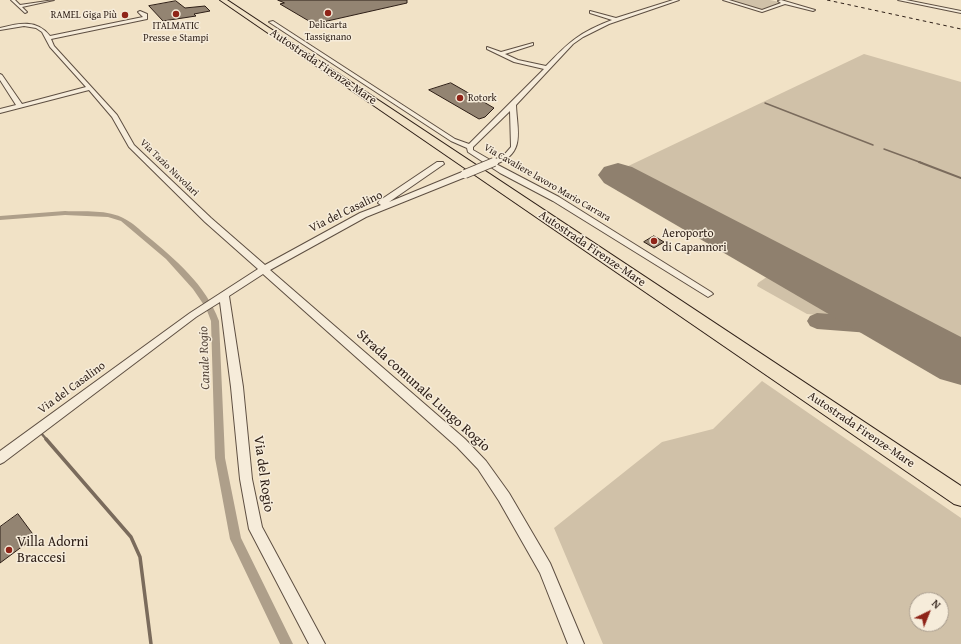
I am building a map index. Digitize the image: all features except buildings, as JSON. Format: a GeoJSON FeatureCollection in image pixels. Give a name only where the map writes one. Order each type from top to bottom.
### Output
{"type":"FeatureCollection","features":[{"type":"Feature","properties":{"kind":"highway","name":"Autostrada Firenze-Mare"},"geometry":{"type":"LineString","coordinates":[[223,0],[961,497]]}},
{"type":"Feature","properties":{"kind":"highway","name":"Autostrada Firenze-Mare"},"geometry":{"type":"LineString","coordinates":[[228,0],[961,485]]}},
{"type":"Feature","properties":{"kind":"street"},"geometry":{"type":"LineString","coordinates":[[16,3],[34,0]]}},
{"type":"Feature","properties":{"kind":"street"},"geometry":{"type":"LineString","coordinates":[[16,3],[52,0]]}},
{"type":"Feature","properties":{"kind":"street"},"geometry":{"type":"LineString","coordinates":[[513,105],[578,37],[618,20],[677,0]]}},
{"type":"Feature","properties":{"kind":"street"},"geometry":{"type":"LineString","coordinates":[[726,0],[762,11],[786,2]]}},
{"type":"Feature","properties":{"kind":"street"},"geometry":{"type":"LineString","coordinates":[[777,0],[813,10]]}},
{"type":"Feature","properties":{"kind":"street"},"geometry":{"type":"LineString","coordinates":[[900,0],[961,12]]}},
{"type":"Feature","properties":{"kind":"street","name":"Via Tazio Nuvolari"},"geometry":{"type":"LineString","coordinates":[[16,3],[33,25],[38,27],[48,38],[52,46],[115,116],[131,146],[208,220],[264,269]]}},
{"type":"Feature","properties":{"kind":"street"},"geometry":{"type":"LineString","coordinates":[[940,9],[961,17]]}},
{"type":"Feature","properties":{"kind":"street"},"geometry":{"type":"LineString","coordinates":[[48,38],[145,18],[140,12]]}},
{"type":"Feature","properties":{"kind":"street"},"geometry":{"type":"LineString","coordinates":[[592,12],[618,20]]}},
{"type":"Feature","properties":{"kind":"street"},"geometry":{"type":"LineString","coordinates":[[271,22],[453,140],[470,147]]}},
{"type":"Feature","properties":{"kind":"street"},"geometry":{"type":"LineString","coordinates":[[0,29],[21,25],[33,25]]}},
{"type":"Feature","properties":{"kind":"street"},"geometry":{"type":"LineString","coordinates":[[502,53],[531,44]]}},
{"type":"Feature","properties":{"kind":"street"},"geometry":{"type":"LineString","coordinates":[[488,48],[518,61],[548,68]]}},
{"type":"Feature","properties":{"kind":"street"},"geometry":{"type":"LineString","coordinates":[[0,76],[20,106]]}},
{"type":"Feature","properties":{"kind":"street"},"geometry":{"type":"LineString","coordinates":[[0,111],[91,88]]}},
{"type":"Feature","properties":{"kind":"street","name":"Via Cavaliere lavoro Mario Carrara"},"geometry":{"type":"LineString","coordinates":[[513,105],[470,147],[470,151],[481,159],[553,197],[708,294]]}},
{"type":"Feature","properties":{"kind":"street","name":"Via del Casalino"},"geometry":{"type":"LineString","coordinates":[[0,458],[203,309],[264,269],[363,215],[508,156],[512,153],[514,147],[513,105]]}},
{"type":"Feature","properties":{"kind":"street"},"geometry":{"type":"LineString","coordinates":[[363,215],[440,164]]}},
{"type":"Feature","properties":{"kind":"street","name":"Strada comunale Lungo Rogio"},"geometry":{"type":"LineString","coordinates":[[264,269],[461,443],[482,465],[504,498],[545,568],[576,644]]}},
{"type":"Feature","properties":{"kind":"street","name":"Via del Rogio"},"geometry":{"type":"LineString","coordinates":[[219,298],[237,387],[246,479],[256,528],[317,644]]}},
{"type":"Feature","properties":{"kind":"shaded area"},"geometry":{"type":"Polygon","coordinates":[[[726,0],[770,0],[784,3],[761,11],[726,0]]]}},
{"type":"Feature","properties":{"kind":"shaded area"},"geometry":{"type":"Polygon","coordinates":[[[864,54],[961,82],[961,353],[622,169],[864,54]]]}},
{"type":"Feature","properties":{"kind":"shaded area"},"geometry":{"type":"Polygon","coordinates":[[[777,270],[857,314],[861,319],[807,314],[757,286],[758,283],[777,270]]]}},
{"type":"Feature","properties":{"kind":"shaded area"},"geometry":{"type":"Polygon","coordinates":[[[762,381],[961,518],[961,644],[603,644],[554,528],[662,442],[713,429],[762,381]]]}},
{"type":"Feature","properties":{"kind":"waterway"},"geometry":{"type":"LineString","coordinates":[[765,103],[873,145]]}},
{"type":"Feature","properties":{"kind":"waterway"},"geometry":{"type":"LineString","coordinates":[[884,149],[922,163]]}},
{"type":"Feature","properties":{"kind":"waterway"},"geometry":{"type":"LineString","coordinates":[[919,162],[961,178]]}},
{"type":"Feature","properties":{"kind":"waterway","name":"Canale Rogio"},"geometry":{"type":"LineString","coordinates":[[0,218],[65,213],[109,215],[123,220],[168,257],[196,287],[210,307],[215,321],[220,458],[236,539],[287,644]]}},
{"type":"Feature","properties":{"kind":"waterway"},"geometry":{"type":"LineString","coordinates":[[41,433],[47,440]]}},
{"type":"Feature","properties":{"kind":"waterway"},"geometry":{"type":"LineString","coordinates":[[46,439],[131,537],[140,557],[151,644]]}},
{"type":"Feature","properties":{"kind":"taxiway"},"geometry":{"type":"LineString","coordinates":[[624,188],[634,183]]}},
{"type":"Feature","properties":{"kind":"taxiway"},"geometry":{"type":"LineString","coordinates":[[817,321],[884,326],[903,332]]}},
{"type":"Feature","properties":{"kind":"runway"},"geometry":{"type":"LineString","coordinates":[[618,175],[961,363]]}},
{"type":"Feature","properties":{"kind":"railway"},"geometry":{"type":"LineString","coordinates":[[827,0],[961,29]]}},
{"type":"Feature","properties":{"kind":"place","name":"Delicarta Tassignano"},"geometry":{"type":"Point","coordinates":[328,13]}},
{"type":"Feature","properties":{"kind":"place","name":"ITALMATIC Presse e Stampi"},"geometry":{"type":"Point","coordinates":[176,14]}},
{"type":"Feature","properties":{"kind":"place","name":"RAMEL Giga Più"},"geometry":{"type":"Point","coordinates":[125,15]}},
{"type":"Feature","properties":{"kind":"place","name":"Rotork"},"geometry":{"type":"Point","coordinates":[460,98]}},
{"type":"Feature","properties":{"kind":"place","name":"Aeroporto di Capannori"},"geometry":{"type":"Point","coordinates":[654,241]}},
{"type":"Feature","properties":{"kind":"place","name":"Villa Adorni Braccesi"},"geometry":{"type":"Point","coordinates":[9,550]}}]}
